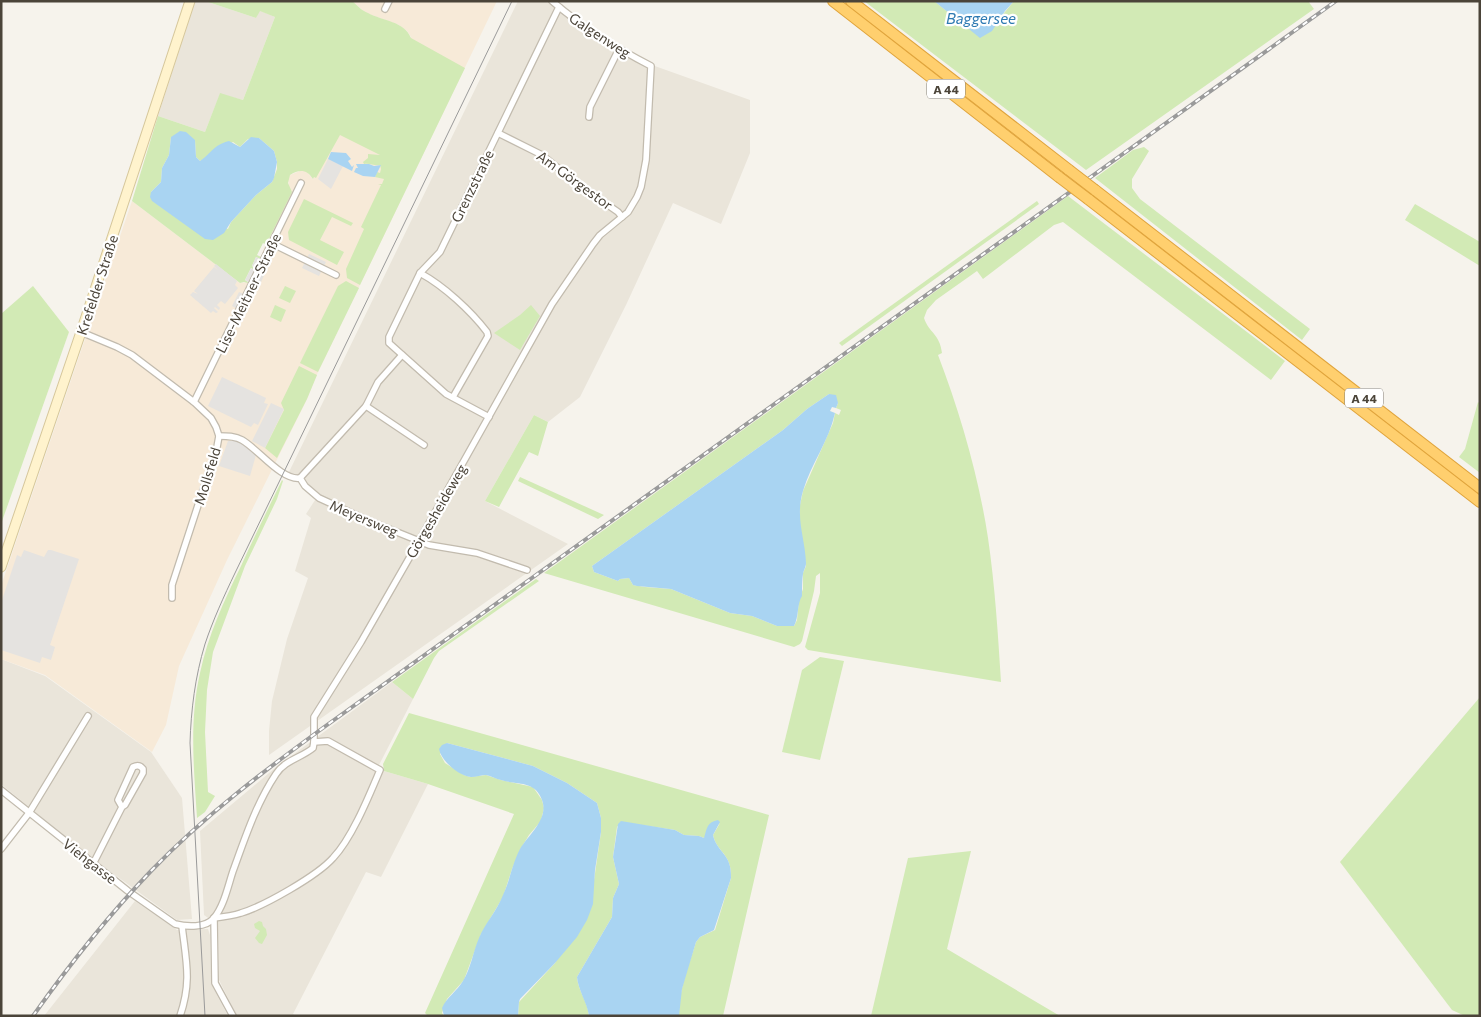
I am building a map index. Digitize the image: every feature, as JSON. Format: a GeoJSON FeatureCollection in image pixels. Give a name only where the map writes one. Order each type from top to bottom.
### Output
{"type":"FeatureCollection","features":[{"type":"Feature","properties":{"kind":"highway","name":"A 44"},"geometry":{"type":"LineString","coordinates":[[833,1],[1480,502]]}},
{"type":"Feature","properties":{"kind":"highway","name":"A 44"},"geometry":{"type":"LineString","coordinates":[[851,1],[1480,488]]}},
{"type":"Feature","properties":{"kind":"main road","name":"Krefelder Straße"},"geometry":{"type":"LineString","coordinates":[[1,567],[190,1]]}},
{"type":"Feature","properties":{"kind":"street"},"geometry":{"type":"LineString","coordinates":[[385,9],[389,1]]}},
{"type":"Feature","properties":{"kind":"street","name":"Galgenweg"},"geometry":{"type":"LineString","coordinates":[[552,1],[572,18],[619,49],[651,66]]}},
{"type":"Feature","properties":{"kind":"street","name":"Grenzstraße"},"geometry":{"type":"LineString","coordinates":[[489,418],[446,394],[389,344],[389,337],[420,274],[440,252],[559,7]]}},
{"type":"Feature","properties":{"kind":"street"},"geometry":{"type":"LineString","coordinates":[[589,117],[590,107],[619,49]]}},
{"type":"Feature","properties":{"kind":"street","name":"Görgesheideweg"},"geometry":{"type":"LineString","coordinates":[[314,742],[314,717],[361,642],[563,287],[600,235],[628,212],[637,197],[644,174],[651,66]]}},
{"type":"Feature","properties":{"kind":"street","name":"Am Görgestor"},"geometry":{"type":"LineString","coordinates":[[498,133],[542,155],[579,185],[618,212],[622,217]]}},
{"type":"Feature","properties":{"kind":"street","name":"Lise-Meitner-Straße"},"geometry":{"type":"LineString","coordinates":[[194,402],[301,183]]}},
{"type":"Feature","properties":{"kind":"street"},"geometry":{"type":"LineString","coordinates":[[271,244],[336,275]]}},
{"type":"Feature","properties":{"kind":"street"},"geometry":{"type":"LineString","coordinates":[[420,274],[436,282],[487,332],[488,336],[453,397]]}},
{"type":"Feature","properties":{"kind":"street","name":"Mollsfeld"},"geometry":{"type":"LineString","coordinates":[[81,332],[117,346],[132,355],[194,402],[211,418],[216,427],[219,436],[218,447],[172,585],[172,598]]}},
{"type":"Feature","properties":{"kind":"street"},"geometry":{"type":"LineString","coordinates":[[300,478],[366,406],[378,382],[402,355]]}},
{"type":"Feature","properties":{"kind":"street"},"geometry":{"type":"LineString","coordinates":[[366,406],[424,446]]}},
{"type":"Feature","properties":{"kind":"street","name":"Meyersweg"},"geometry":{"type":"LineString","coordinates":[[219,436],[242,439],[286,475],[295,479],[300,478],[304,486],[319,498],[359,517],[429,545],[477,553],[527,570]]}},
{"type":"Feature","properties":{"kind":"street"},"geometry":{"type":"LineString","coordinates":[[1,849],[29,813],[88,716]]}},
{"type":"Feature","properties":{"kind":"street"},"geometry":{"type":"LineString","coordinates":[[180,1016],[187,990],[188,976],[182,926],[204,924],[214,918],[250,910],[303,881],[333,858],[351,831],[380,770],[328,741],[314,742],[310,750],[284,765],[277,772],[254,813],[214,918],[215,983],[233,1016]]}},
{"type":"Feature","properties":{"kind":"street"},"geometry":{"type":"LineString","coordinates":[[93,864],[122,807],[125,805],[143,773],[141,767],[133,767],[125,783],[118,800],[122,807]]}},
{"type":"Feature","properties":{"kind":"street","name":"Viehgasse"},"geometry":{"type":"LineString","coordinates":[[1,790],[93,864],[175,924],[182,926]]}},
{"type":"Feature","properties":{"kind":"shaded area"},"geometry":{"type":"Polygon","coordinates":[[[195,1],[205,1],[256,18],[259,10],[275,17],[243,100],[220,94],[205,132],[158,116],[195,1]]]}},
{"type":"Feature","properties":{"kind":"shaded area"},"geometry":{"type":"Polygon","coordinates":[[[352,1],[497,1],[318,372],[307,399],[227,560],[179,666],[166,725],[152,752],[45,675],[1,659],[1,586],[132,201],[240,283],[248,282],[289,188],[288,178],[290,175],[302,170],[307,172],[313,179],[335,133],[411,37],[399,25],[366,13],[352,1]]]}},
{"type":"Feature","properties":{"kind":"shaded area"},"geometry":{"type":"Polygon","coordinates":[[[518,1],[552,1],[571,18],[652,65],[750,100],[750,153],[721,224],[673,203],[626,305],[580,397],[548,422],[534,415],[485,501],[568,544],[269,755],[272,701],[287,639],[308,578],[295,571],[311,518],[306,514],[319,494],[289,472],[518,1]]]}},
{"type":"Feature","properties":{"kind":"shaded area"},"geometry":{"type":"Polygon","coordinates":[[[328,159],[343,166],[331,189],[318,179],[328,159]]]}},
{"type":"Feature","properties":{"kind":"shaded area"},"geometry":{"type":"Polygon","coordinates":[[[309,254],[326,262],[319,276],[302,268],[309,254]]]}},
{"type":"Feature","properties":{"kind":"shaded area"},"geometry":{"type":"Polygon","coordinates":[[[256,257],[270,263],[260,284],[253,281],[252,284],[245,280],[251,268],[257,272],[258,270],[252,266],[256,257]]]}},
{"type":"Feature","properties":{"kind":"shaded area"},"geometry":{"type":"Polygon","coordinates":[[[216,264],[237,281],[235,285],[238,288],[225,304],[221,301],[217,305],[220,308],[219,310],[214,308],[218,312],[213,311],[211,313],[190,295],[193,292],[198,294],[194,291],[214,267],[218,270],[214,266],[216,264]]]}},
{"type":"Feature","properties":{"kind":"shaded area"},"geometry":{"type":"Polygon","coordinates":[[[239,292],[246,295],[248,292],[255,295],[243,319],[237,315],[239,310],[232,306],[239,292]]]}},
{"type":"Feature","properties":{"kind":"shaded area"},"geometry":{"type":"Polygon","coordinates":[[[222,377],[266,398],[264,403],[268,404],[258,425],[254,423],[251,427],[208,406],[222,377]]]}},
{"type":"Feature","properties":{"kind":"shaded area"},"geometry":{"type":"Polygon","coordinates":[[[271,403],[284,409],[265,448],[252,441],[271,403]]]}},
{"type":"Feature","properties":{"kind":"shaded area"},"geometry":{"type":"Polygon","coordinates":[[[228,441],[239,441],[256,455],[250,476],[219,466],[228,441]]]}},
{"type":"Feature","properties":{"kind":"shaded area"},"geometry":{"type":"Polygon","coordinates":[[[24,550],[44,557],[48,550],[51,550],[79,559],[50,645],[55,647],[51,660],[42,657],[40,663],[1,650],[1,603],[17,555],[21,557],[24,550]]]}},
{"type":"Feature","properties":{"kind":"shaded area"},"geometry":{"type":"Polygon","coordinates":[[[1,659],[45,676],[151,752],[182,798],[192,919],[177,920],[85,853],[1,784],[1,659]]]}},
{"type":"Feature","properties":{"kind":"shaded area"},"geometry":{"type":"Polygon","coordinates":[[[392,682],[413,699],[379,765],[384,771],[428,784],[381,877],[366,872],[293,1014],[296,1016],[237,1016],[219,980],[218,925],[204,915],[200,831],[275,768],[392,682]]]}},
{"type":"Feature","properties":{"kind":"shaded area"},"geometry":{"type":"Polygon","coordinates":[[[135,901],[177,930],[208,929],[210,935],[211,984],[228,1016],[44,1016],[135,901]]]}},
{"type":"Feature","properties":{"kind":"green space"},"geometry":{"type":"Polygon","coordinates":[[[205,1],[352,1],[366,12],[398,25],[408,32],[411,38],[465,68],[360,285],[347,278],[346,269],[364,229],[361,227],[381,185],[378,184],[382,184],[384,179],[375,177],[377,172],[380,173],[380,165],[364,164],[363,162],[368,158],[368,154],[380,155],[340,135],[316,178],[314,177],[313,179],[308,173],[303,171],[290,175],[288,183],[292,192],[266,245],[263,243],[257,255],[261,257],[260,259],[256,257],[252,266],[255,268],[254,270],[251,268],[245,280],[248,283],[240,283],[132,201],[158,116],[205,132],[220,93],[243,100],[275,17],[260,11],[256,18],[205,1]],[[171,137],[169,155],[162,168],[161,182],[151,192],[228,229],[231,222],[256,195],[272,182],[277,169],[274,151],[259,138],[248,139],[240,147],[233,142],[200,161],[196,157],[195,140],[171,137]]]}},
{"type":"Feature","properties":{"kind":"green space"},"geometry":{"type":"Polygon","coordinates":[[[864,1],[934,1],[953,16],[999,19],[1014,1],[1308,1],[1314,9],[1086,170],[864,1]]]}},
{"type":"Feature","properties":{"kind":"green space"},"geometry":{"type":"Polygon","coordinates":[[[1144,147],[1149,151],[1132,179],[1132,188],[1140,199],[1310,329],[1302,340],[1095,178],[1133,150],[1144,147]]]}},
{"type":"Feature","properties":{"kind":"green space"},"geometry":{"type":"Polygon","coordinates":[[[1068,196],[1285,361],[1271,380],[1063,222],[1054,225],[983,279],[977,271],[936,300],[927,310],[924,318],[941,347],[942,353],[938,355],[968,445],[984,515],[994,592],[1001,682],[808,650],[805,647],[820,593],[820,573],[816,576],[802,641],[794,647],[544,573],[1068,196]],[[829,394],[807,409],[783,430],[592,566],[594,572],[618,581],[629,578],[633,585],[671,589],[730,613],[752,616],[777,626],[794,626],[797,620],[799,600],[803,589],[803,573],[806,566],[799,521],[800,505],[803,491],[833,423],[835,413],[839,415],[841,410],[836,408],[838,403],[829,394]]]}},
{"type":"Feature","properties":{"kind":"green space"},"geometry":{"type":"Polygon","coordinates":[[[304,199],[353,223],[351,226],[332,217],[320,240],[344,252],[337,265],[289,240],[288,232],[304,199]]]}},
{"type":"Feature","properties":{"kind":"green space"},"geometry":{"type":"Polygon","coordinates":[[[1037,201],[1039,204],[842,346],[839,343],[1037,201]]]}},
{"type":"Feature","properties":{"kind":"green space"},"geometry":{"type":"Polygon","coordinates":[[[1415,204],[1480,242],[1480,266],[1405,220],[1415,204]]]}},
{"type":"Feature","properties":{"kind":"green space"},"geometry":{"type":"Polygon","coordinates":[[[346,281],[359,288],[318,372],[300,363],[338,286],[346,281]]]}},
{"type":"Feature","properties":{"kind":"green space"},"geometry":{"type":"Polygon","coordinates":[[[33,286],[69,332],[1,524],[1,314],[33,286]]]}},
{"type":"Feature","properties":{"kind":"green space"},"geometry":{"type":"Polygon","coordinates":[[[285,286],[296,291],[290,303],[279,298],[285,286]]]}},
{"type":"Feature","properties":{"kind":"green space"},"geometry":{"type":"Polygon","coordinates":[[[275,305],[286,310],[281,322],[270,317],[275,305]]]}},
{"type":"Feature","properties":{"kind":"green space"},"geometry":{"type":"Polygon","coordinates":[[[531,305],[540,316],[520,350],[494,333],[520,315],[531,305]]]}},
{"type":"Feature","properties":{"kind":"green space"},"geometry":{"type":"Polygon","coordinates":[[[299,366],[317,375],[277,458],[265,448],[284,410],[281,403],[299,366]]]}},
{"type":"Feature","properties":{"kind":"green space"},"geometry":{"type":"Polygon","coordinates":[[[1478,402],[1480,404],[1480,473],[1459,457],[1465,449],[1478,402]]]}},
{"type":"Feature","properties":{"kind":"green space"},"geometry":{"type":"Polygon","coordinates":[[[534,415],[548,422],[538,456],[529,452],[499,507],[485,501],[534,415]]]}},
{"type":"Feature","properties":{"kind":"green space"},"geometry":{"type":"Polygon","coordinates":[[[520,477],[604,515],[598,519],[518,481],[520,477]]]}},
{"type":"Feature","properties":{"kind":"green space"},"geometry":{"type":"Polygon","coordinates":[[[282,480],[277,499],[245,566],[213,652],[207,690],[205,732],[208,792],[215,796],[205,812],[197,818],[193,727],[194,709],[203,659],[223,605],[282,480]]]}},
{"type":"Feature","properties":{"kind":"green space"},"geometry":{"type":"Polygon","coordinates":[[[536,579],[539,581],[439,651],[413,699],[392,682],[536,579]]]}},
{"type":"Feature","properties":{"kind":"green space"},"geometry":{"type":"Polygon","coordinates":[[[820,657],[844,661],[820,760],[782,752],[802,670],[820,657]]]}},
{"type":"Feature","properties":{"kind":"green space"},"geometry":{"type":"Polygon","coordinates":[[[1480,697],[1480,1016],[1465,1016],[1452,1010],[1340,862],[1480,697]]]}},
{"type":"Feature","properties":{"kind":"green space"},"geometry":{"type":"Polygon","coordinates":[[[409,713],[769,815],[723,1016],[679,1016],[682,988],[696,942],[700,937],[715,930],[731,878],[731,870],[727,858],[713,835],[720,823],[704,838],[684,835],[675,830],[621,822],[617,827],[613,857],[619,884],[613,898],[612,917],[577,977],[589,1016],[518,1016],[519,1002],[555,963],[593,887],[601,832],[601,818],[597,803],[567,783],[533,766],[447,743],[440,754],[445,763],[470,777],[486,775],[533,787],[542,800],[544,808],[541,821],[529,835],[520,850],[503,897],[481,934],[464,980],[447,999],[442,1013],[444,1016],[428,1016],[425,1013],[514,814],[384,771],[383,764],[409,713]]]}},
{"type":"Feature","properties":{"kind":"green space"},"geometry":{"type":"Polygon","coordinates":[[[971,851],[947,949],[1060,1016],[871,1016],[908,858],[971,851]]]}},
{"type":"Feature","properties":{"kind":"green space"},"geometry":{"type":"Polygon","coordinates":[[[259,921],[262,922],[266,929],[267,935],[262,944],[255,938],[260,931],[255,928],[254,924],[259,921]]]}},
{"type":"Feature","properties":{"kind":"water","name":"Baggersee"},"geometry":{"type":"Polygon","coordinates":[[[934,1],[1014,1],[992,31],[980,38],[934,1]]]}},
{"type":"Feature","properties":{"kind":"water"},"geometry":{"type":"Polygon","coordinates":[[[180,131],[186,132],[195,140],[196,157],[200,161],[216,147],[224,143],[229,141],[240,147],[251,137],[259,138],[274,151],[277,162],[272,182],[256,195],[231,222],[224,233],[213,240],[205,239],[152,201],[150,197],[151,192],[161,182],[162,168],[169,155],[171,137],[180,131]]]}},
{"type":"Feature","properties":{"kind":"water"},"geometry":{"type":"Polygon","coordinates":[[[331,152],[346,153],[351,159],[348,161],[352,167],[354,165],[352,171],[328,159],[331,152]]]}},
{"type":"Feature","properties":{"kind":"water"},"geometry":{"type":"Polygon","coordinates":[[[356,164],[381,165],[375,177],[363,176],[354,172],[358,168],[356,164]]]}},
{"type":"Feature","properties":{"kind":"water"},"geometry":{"type":"Polygon","coordinates":[[[829,394],[836,395],[838,403],[836,408],[832,407],[830,411],[835,413],[832,423],[806,481],[801,501],[800,519],[806,563],[802,596],[794,626],[777,626],[752,616],[730,613],[671,589],[637,586],[633,585],[629,578],[618,581],[594,572],[592,566],[783,430],[807,409],[829,394]]]}},
{"type":"Feature","properties":{"kind":"water"},"geometry":{"type":"Polygon","coordinates":[[[447,743],[533,766],[567,783],[597,803],[601,818],[593,904],[587,920],[577,937],[555,963],[520,999],[518,1016],[444,1016],[442,1008],[466,976],[479,938],[500,901],[517,855],[543,814],[542,800],[535,789],[525,784],[499,780],[486,775],[471,777],[456,771],[440,754],[439,749],[447,743]]]}},
{"type":"Feature","properties":{"kind":"water"},"geometry":{"type":"Polygon","coordinates":[[[718,820],[720,822],[713,835],[727,858],[731,870],[731,878],[714,930],[700,937],[696,942],[682,989],[679,1016],[589,1016],[577,977],[612,917],[613,898],[619,884],[613,857],[618,824],[621,821],[675,830],[684,835],[704,838],[710,824],[718,820]]]}},
{"type":"Feature","properties":{"kind":"tram line"},"geometry":{"type":"LineString","coordinates":[[205,1016],[190,743],[194,694],[205,644],[235,573],[512,1]]}},
{"type":"Feature","properties":{"kind":"railway"},"geometry":{"type":"LineString","coordinates":[[33,1016],[89,941],[119,905],[192,831],[258,776],[1336,1]]}}]}
